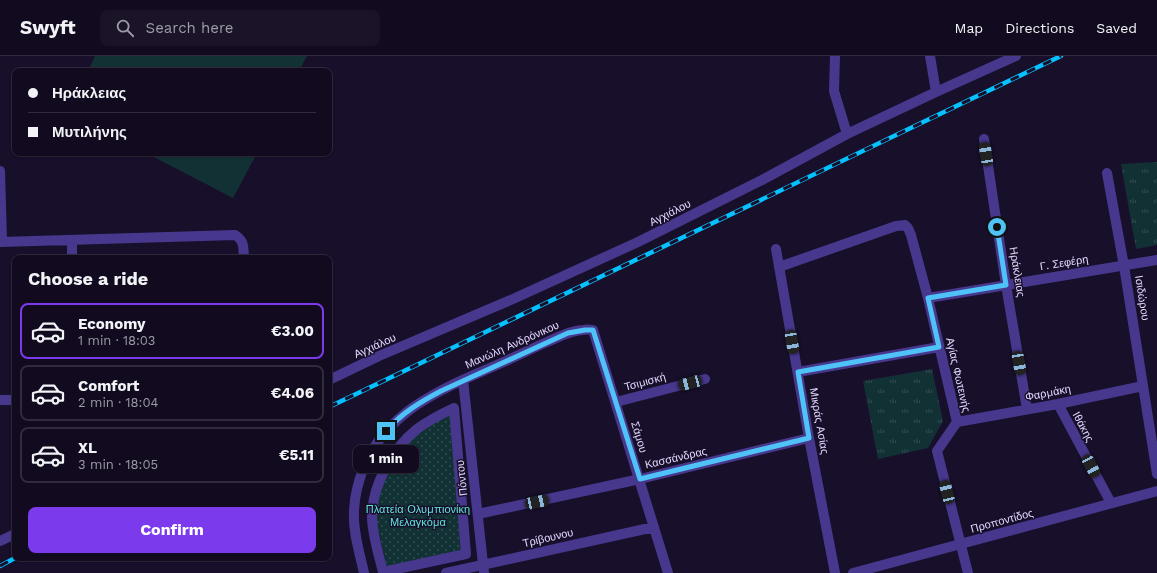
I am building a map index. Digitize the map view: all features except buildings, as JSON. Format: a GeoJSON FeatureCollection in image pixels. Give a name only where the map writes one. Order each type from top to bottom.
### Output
{"type":"FeatureCollection","features":[{"type":"Feature","properties":{"kind":"street"},"geometry":{"type":"LineString","coordinates":[[835,56],[834,91],[847,134]]}},
{"type":"Feature","properties":{"kind":"street"},"geometry":{"type":"LineString","coordinates":[[930,56],[936,92]]}},
{"type":"Feature","properties":{"kind":"street","name":"Αγχιάλου"},"geometry":{"type":"LineString","coordinates":[[332,379],[379,356],[514,299],[638,242],[762,180],[847,134],[1015,56]]}},
{"type":"Feature","properties":{"kind":"street","name":"Ηράκλειας"},"geometry":{"type":"LineString","coordinates":[[984,139],[1027,410]]}},
{"type":"Feature","properties":{"kind":"street"},"geometry":{"type":"LineString","coordinates":[[0,171],[1,242],[235,235],[241,239],[243,243],[244,255]]}},
{"type":"Feature","properties":{"kind":"street","name":"Ισιδώρου"},"geometry":{"type":"LineString","coordinates":[[1107,173],[1124,266],[1157,474]]}},
{"type":"Feature","properties":{"kind":"street","name":"Αγίας Φωτεινής"},"geometry":{"type":"LineString","coordinates":[[779,267],[896,226],[905,225],[908,228],[928,298],[957,422],[936,452],[968,573]]}},
{"type":"Feature","properties":{"kind":"street"},"geometry":{"type":"LineString","coordinates":[[72,240],[72,255]]}},
{"type":"Feature","properties":{"kind":"street","name":"Μικράς Ασίας"},"geometry":{"type":"LineString","coordinates":[[776,249],[809,438],[835,573]]}},
{"type":"Feature","properties":{"kind":"street","name":"Γ. Σεφέρη"},"geometry":{"type":"LineString","coordinates":[[928,298],[1157,260]]}},
{"type":"Feature","properties":{"kind":"street","name":"Μανώλη Ανδρόνικου"},"geometry":{"type":"LineString","coordinates":[[364,573],[356,536],[354,514],[357,488],[372,451],[389,428],[406,412],[424,400],[463,380],[568,333],[593,330]]}},
{"type":"Feature","properties":{"kind":"street","name":"Σάμου"},"geometry":{"type":"LineString","coordinates":[[593,330],[668,573]]}},
{"type":"Feature","properties":{"kind":"street"},"geometry":{"type":"LineString","coordinates":[[798,372],[939,347]]}},
{"type":"Feature","properties":{"kind":"street","name":"Τσιμισκή"},"geometry":{"type":"LineString","coordinates":[[616,402],[705,379]]}},
{"type":"Feature","properties":{"kind":"street","name":"Πόντου"},"geometry":{"type":"LineString","coordinates":[[463,380],[484,569]]}},
{"type":"Feature","properties":{"kind":"street","name":"Φαρμάκη"},"geometry":{"type":"LineString","coordinates":[[957,422],[1058,404],[1143,386]]}},
{"type":"Feature","properties":{"kind":"street"},"geometry":{"type":"LineString","coordinates":[[0,400],[12,400]]}},
{"type":"Feature","properties":{"kind":"street","name":"Ιθάκης"},"geometry":{"type":"LineString","coordinates":[[1058,404],[1111,503]]}},
{"type":"Feature","properties":{"kind":"street"},"geometry":{"type":"LineString","coordinates":[[454,408],[466,554],[383,572],[372,519],[374,496],[381,478],[394,454],[411,434],[431,420],[454,408]]}},
{"type":"Feature","properties":{"kind":"street","name":"Κασσάνδρας"},"geometry":{"type":"LineString","coordinates":[[478,514],[640,479],[809,438]]}},
{"type":"Feature","properties":{"kind":"street","name":"Προποντίδος"},"geometry":{"type":"LineString","coordinates":[[853,573],[1157,491]]}},
{"type":"Feature","properties":{"kind":"street","name":"Τρίβουνου"},"geometry":{"type":"LineString","coordinates":[[446,573],[484,569],[654,526]]}},
{"type":"Feature","properties":{"kind":"street"},"geometry":{"type":"LineString","coordinates":[[0,541],[12,535]]}},
{"type":"Feature","properties":{"kind":"green space"},"geometry":{"type":"Polygon","coordinates":[[[95,56],[307,56],[301,68],[89,68],[95,56]]]}},
{"type":"Feature","properties":{"kind":"green space"},"geometry":{"type":"Polygon","coordinates":[[[152,156],[255,156],[233,198],[152,156]]]}},
{"type":"Feature","properties":{"kind":"green space"},"geometry":{"type":"Polygon","coordinates":[[[1157,162],[1157,245],[1136,249],[1121,164],[1157,162]]]}},
{"type":"Feature","properties":{"kind":"green space"},"geometry":{"type":"Polygon","coordinates":[[[932,369],[943,421],[928,448],[878,459],[863,381],[932,369]]]}},
{"type":"Feature","properties":{"kind":"green space","name":"Πλατεία Ολυμπιονίκη Μελαγκόμα"},"geometry":{"type":"Polygon","coordinates":[[[452,412],[464,552],[387,568],[377,524],[376,510],[381,489],[394,461],[415,435],[452,412]]]}},
{"type":"Feature","properties":{"kind":"railway"},"geometry":{"type":"LineString","coordinates":[[332,406],[1061,56]]}},
{"type":"Feature","properties":{"kind":"railway"},"geometry":{"type":"LineString","coordinates":[[0,566],[12,560]]}},
{"type":"Feature","properties":{"kind":"route"},"geometry":{"type":"LineString","coordinates":[[386,431],[414,406],[463,380],[568,333],[593,330],[640,479],[809,438],[798,372],[939,347],[928,298],[1006,285],[997,227]]}}]}
